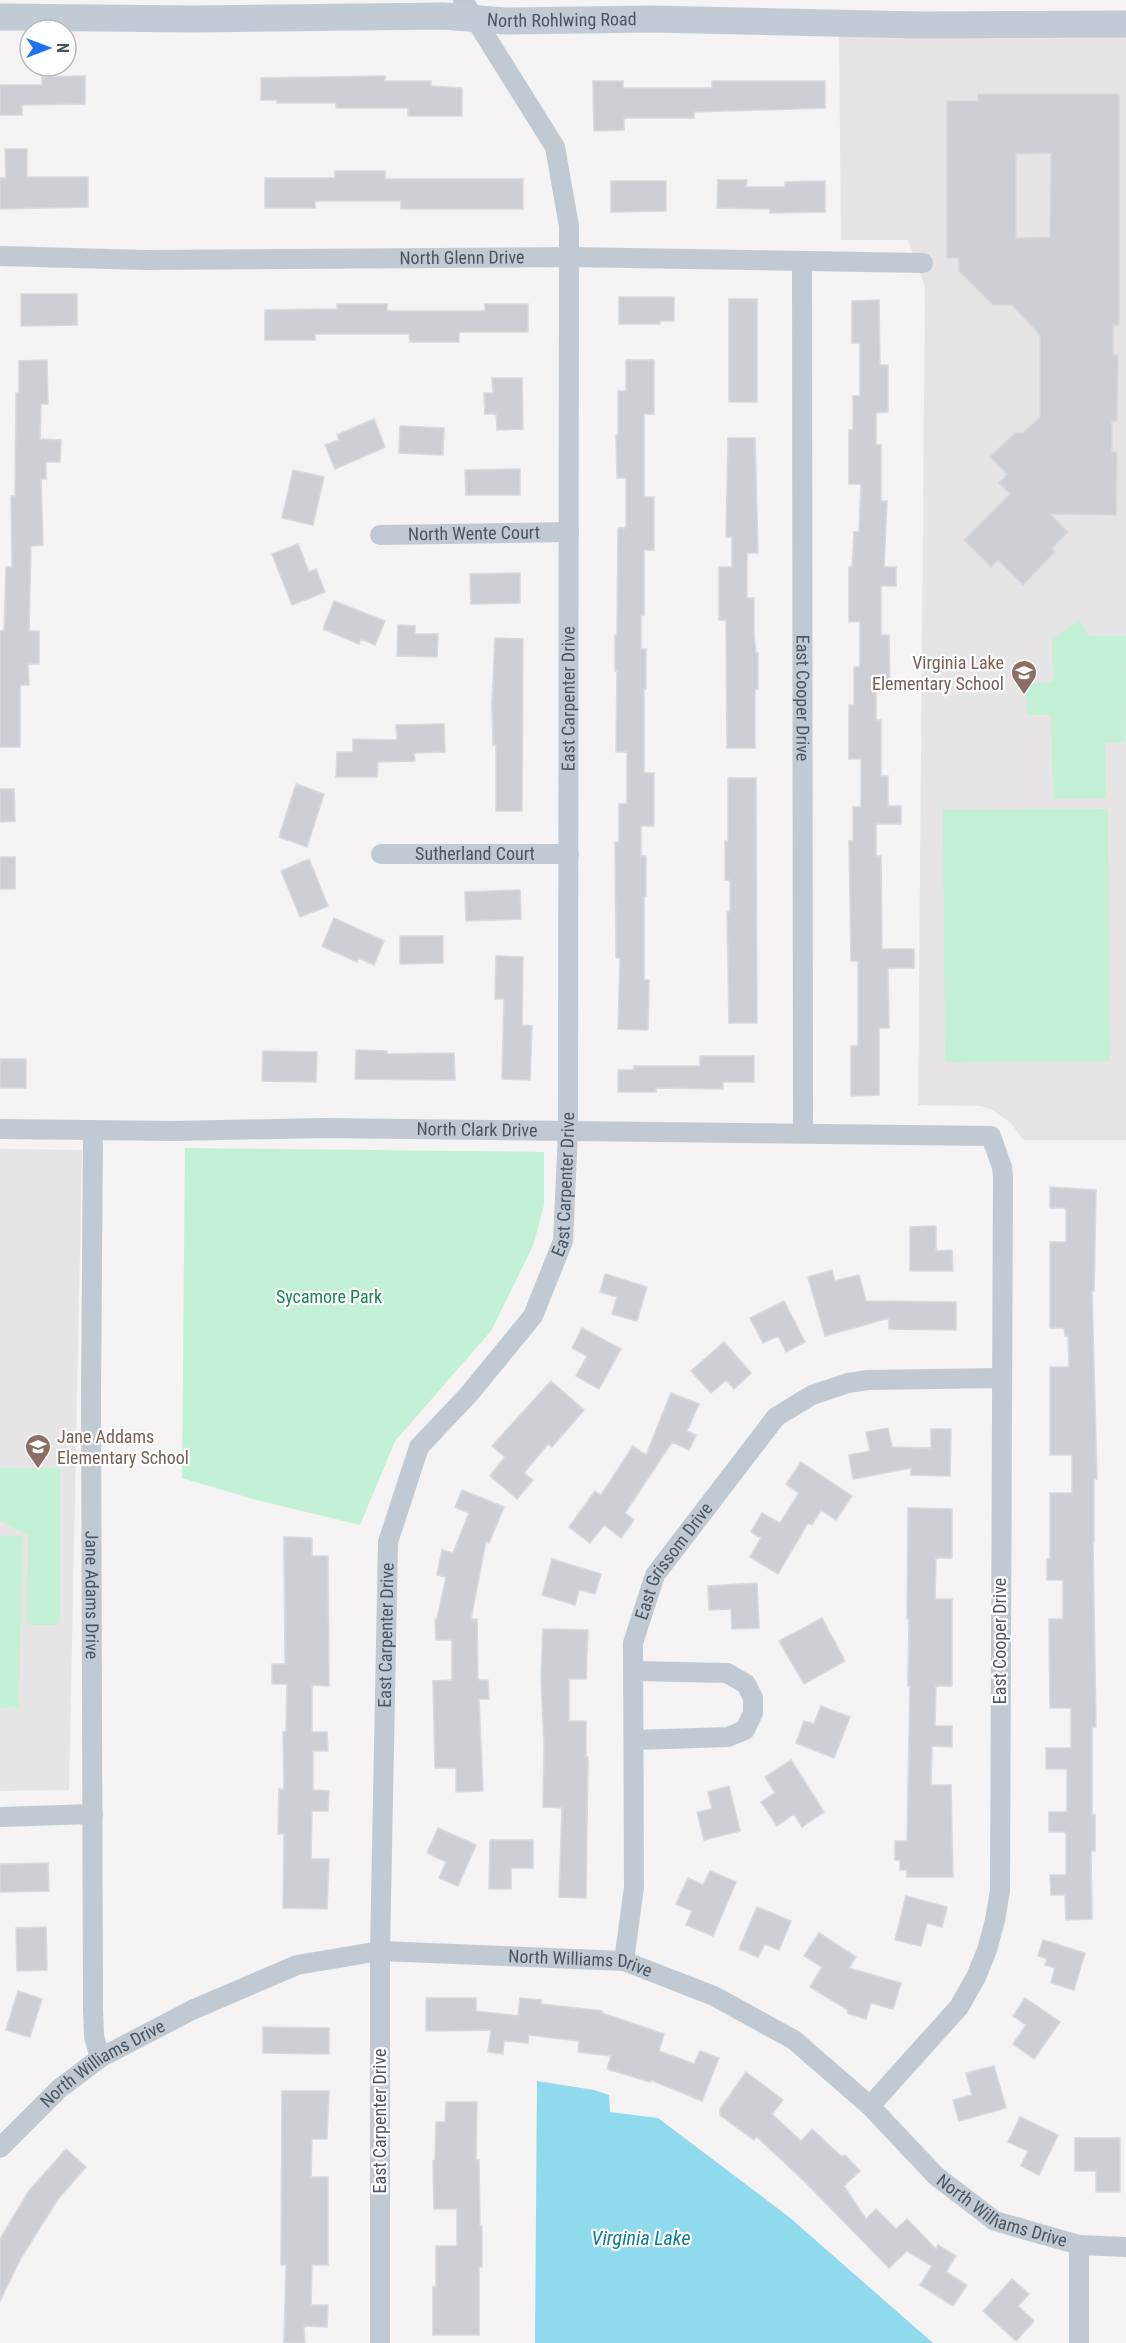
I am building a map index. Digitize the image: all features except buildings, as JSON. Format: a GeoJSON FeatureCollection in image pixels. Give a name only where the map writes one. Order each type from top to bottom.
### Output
{"type":"FeatureCollection","features":[{"type":"Feature","properties":{"kind":"street","name":"North Rohlwing Road"},"geometry":{"type":"LineString","coordinates":[[0,17],[204,19],[442,16],[470,10],[505,21],[652,9],[920,25],[1126,24]]}},
{"type":"Feature","properties":{"kind":"street","name":"East Carpenter Drive"},"geometry":{"type":"LineString","coordinates":[[380,2343],[380,1952],[388,1542],[419,1447],[469,1394],[532,1316],[563,1241],[568,1132],[570,257],[568,226],[555,147],[470,10]]}},
{"type":"Feature","properties":{"kind":"street","name":"North Glenn Drive"},"geometry":{"type":"LineString","coordinates":[[0,256],[145,261],[570,257],[923,262]]}},
{"type":"Feature","properties":{"kind":"street","name":"East Cooper Drive"},"geometry":{"type":"LineString","coordinates":[[802,262],[803,1133]]}},
{"type":"Feature","properties":{"kind":"street","name":"North Wente Court"},"geometry":{"type":"LineString","coordinates":[[380,536],[569,532]]}},
{"type":"Feature","properties":{"kind":"street","name":"Sutherland Court"},"geometry":{"type":"LineString","coordinates":[[381,854],[569,854]]}},
{"type":"Feature","properties":{"kind":"street","name":"North Clark Drive"},"geometry":{"type":"LineString","coordinates":[[0,1129],[93,1131],[324,1128],[991,1136]]}},
{"type":"Feature","properties":{"kind":"street","name":"Jane Adams Drive"},"geometry":{"type":"LineString","coordinates":[[93,1131],[91,1409],[93,2009],[94,2036],[100,2058]]}},
{"type":"Feature","properties":{"kind":"street","name":"East Cooper Drive"},"geometry":{"type":"LineString","coordinates":[[870,2106],[959,2007],[976,1977],[987,1950],[1000,1892],[1003,1177],[1002,1167],[991,1136]]}},
{"type":"Feature","properties":{"kind":"street","name":"East Grissom Drive"},"geometry":{"type":"LineString","coordinates":[[624,1961],[634,1887],[633,1643],[655,1575],[776,1417],[812,1395],[848,1383],[868,1380],[1001,1378]]}},
{"type":"Feature","properties":{"kind":"street"},"geometry":{"type":"LineString","coordinates":[[634,1671],[727,1673],[746,1684],[753,1698],[753,1713],[745,1730],[728,1737],[634,1740]]}},
{"type":"Feature","properties":{"kind":"street"},"geometry":{"type":"LineString","coordinates":[[0,1817],[93,1814]]}},
{"type":"Feature","properties":{"kind":"street","name":"North Williams Drive"},"geometry":{"type":"LineString","coordinates":[[0,2148],[58,2089],[100,2058],[192,2010],[297,1965],[380,1952],[624,1961],[714,1996],[794,2040],[870,2106],[936,2176],[995,2221],[1079,2245],[1126,2247]]}},
{"type":"Feature","properties":{"kind":"street"},"geometry":{"type":"LineString","coordinates":[[1079,2245],[1079,2343]]}},
{"type":"Feature","properties":{"kind":"shaded area","name":"Virginia Lake Elementary School"},"geometry":{"type":"Polygon","coordinates":[[[839,34],[1126,36],[1126,1140],[1023,1140],[1011,1123],[991,1109],[980,1106],[918,1105],[925,287],[908,240],[841,240],[839,34]]]}},
{"type":"Feature","properties":{"kind":"shaded area","name":"Jane Addams Elementary School"},"geometry":{"type":"Polygon","coordinates":[[[0,1149],[82,1150],[69,1790],[0,1791],[0,1149]]]}},
{"type":"Feature","properties":{"kind":"green space"},"geometry":{"type":"Polygon","coordinates":[[[1079,619],[1089,636],[1126,636],[1125,742],[1105,743],[1106,798],[1053,799],[1051,715],[1027,715],[1026,683],[1053,682],[1052,640],[1079,619]]]}},
{"type":"Feature","properties":{"kind":"green space"},"geometry":{"type":"Polygon","coordinates":[[[1108,809],[1110,1061],[945,1062],[943,810],[1108,809]]]}},
{"type":"Feature","properties":{"kind":"green space","name":"Sycamore Park"},"geometry":{"type":"Polygon","coordinates":[[[185,1148],[544,1152],[544,1205],[533,1246],[491,1331],[395,1441],[360,1525],[253,1499],[182,1478],[185,1148]]]}},
{"type":"Feature","properties":{"kind":"green space"},"geometry":{"type":"Polygon","coordinates":[[[0,1468],[60,1468],[60,1620],[57,1625],[30,1625],[27,1621],[28,1535],[0,1521],[0,1468]]]}},
{"type":"Feature","properties":{"kind":"green space"},"geometry":{"type":"Polygon","coordinates":[[[0,1536],[22,1536],[19,1707],[0,1708],[0,1536]]]}},
{"type":"Feature","properties":{"kind":"water","name":"Virginia Lake"},"geometry":{"type":"Polygon","coordinates":[[[537,2081],[594,2090],[609,2095],[610,2112],[658,2118],[789,2217],[933,2343],[535,2343],[537,2081]]]}},
{"type":"Feature","properties":{"kind":"place","name":"Virginia Lake Elementary School"},"geometry":{"type":"Point","coordinates":[1024,696]}},
{"type":"Feature","properties":{"kind":"place","name":"Jane Addams Elementary School"},"geometry":{"type":"Point","coordinates":[38,1470]}}]}
